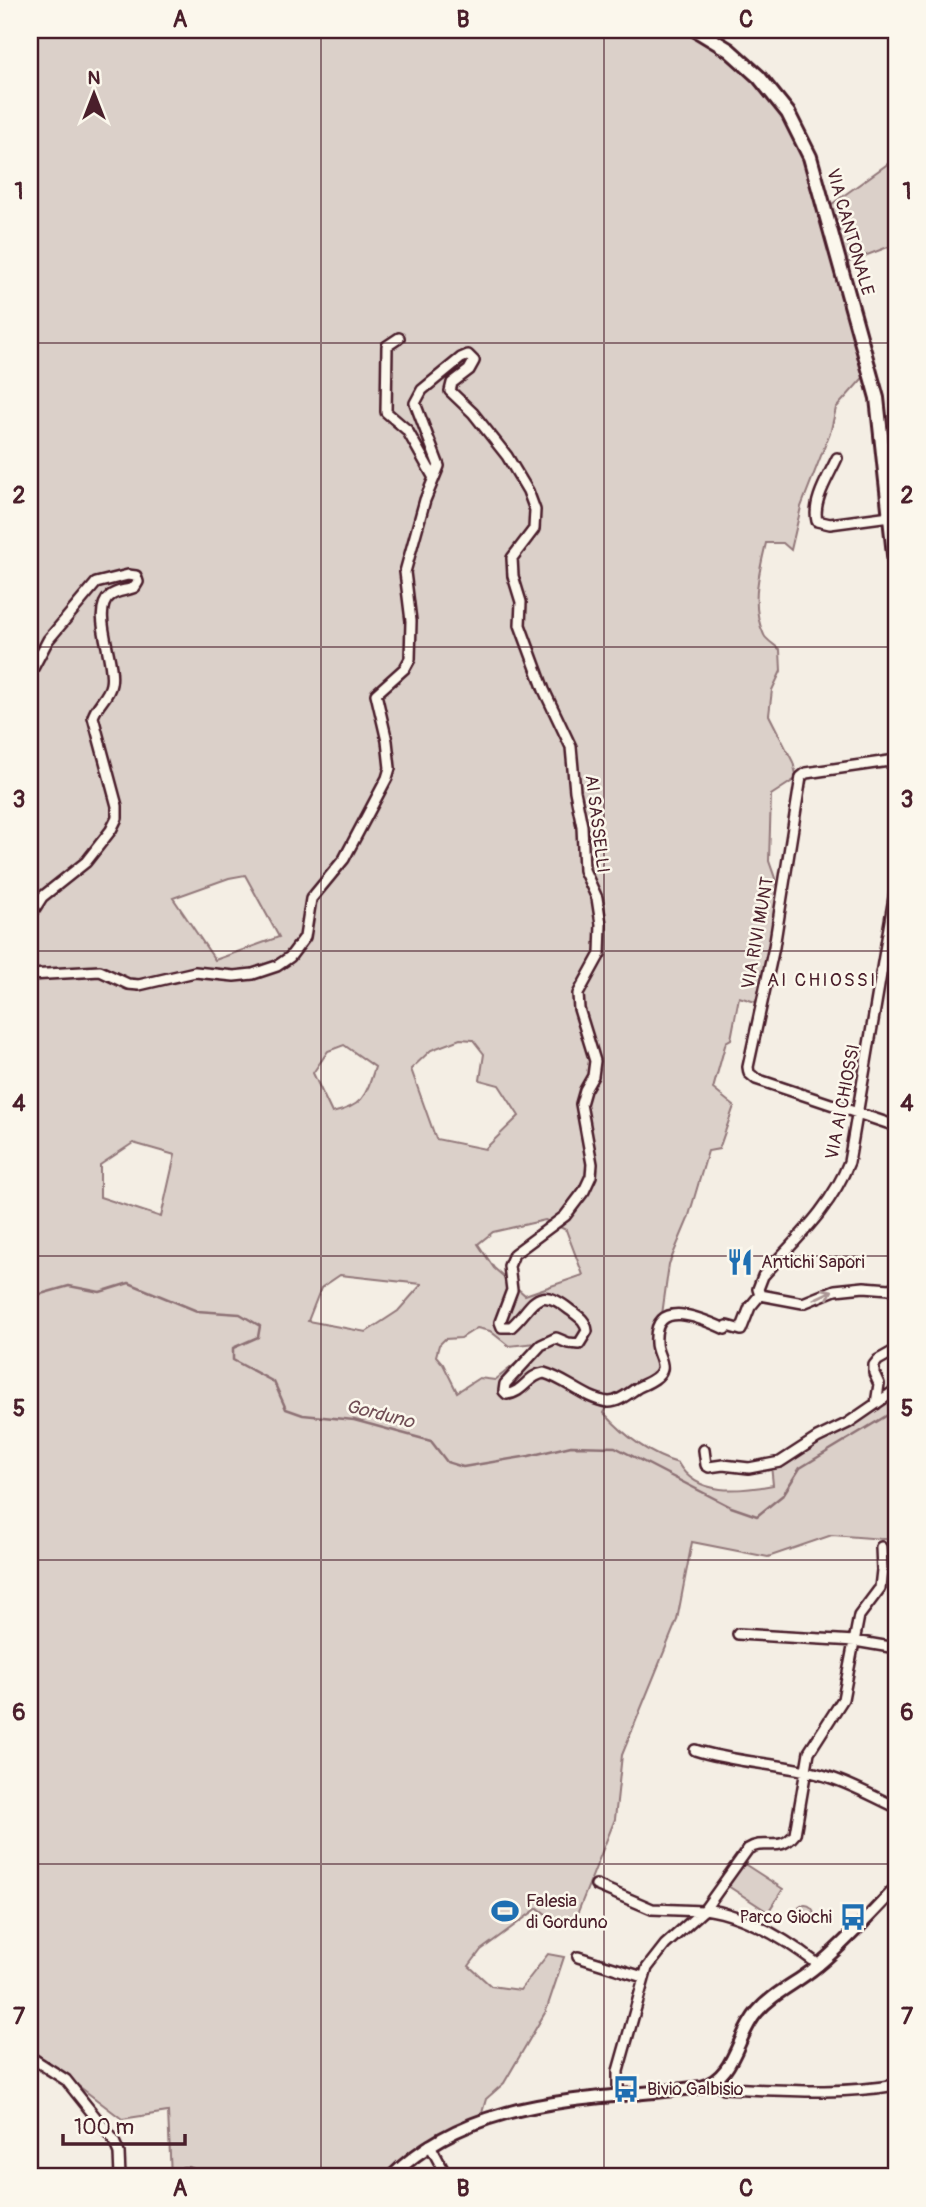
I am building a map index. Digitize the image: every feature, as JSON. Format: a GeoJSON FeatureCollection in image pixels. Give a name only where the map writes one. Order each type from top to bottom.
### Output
{"type":"FeatureCollection","features":[{"type":"Feature","properties":{"kind":"main road","name":"VIA CANTONALE"},"geometry":{"type":"LineString","coordinates":[[695,30],[729,50],[759,77],[788,113],[810,157],[877,398],[896,573]]}},
{"type":"Feature","properties":{"kind":"street"},"geometry":{"type":"LineString","coordinates":[[30,975],[100,971],[133,985],[195,972],[243,976],[277,966],[297,951],[305,937],[311,899],[344,859],[387,778],[390,768],[387,741],[376,694],[405,668],[410,659],[411,621],[405,572],[425,500],[434,478],[407,430],[386,412],[387,346],[398,338]]}},
{"type":"Feature","properties":{"kind":"street","name":"AI SASSELLI"},"geometry":{"type":"LineString","coordinates":[[434,478],[438,462],[415,403],[422,390],[461,358],[470,356],[474,361],[472,367],[452,383],[450,391],[473,412],[507,456],[528,491],[535,510],[535,526],[515,550],[512,562],[521,602],[521,629],[542,687],[570,747],[582,826],[584,870],[599,906],[600,954],[578,994],[579,1009],[595,1061],[593,1076],[581,1104],[592,1170],[589,1183],[565,1216],[517,1250],[509,1266],[513,1286],[500,1322],[502,1326],[511,1327],[533,1302],[546,1297],[556,1300],[585,1321],[587,1331],[579,1343],[568,1343],[556,1338],[544,1342],[505,1384],[504,1391],[507,1394],[515,1393],[534,1376],[544,1373],[604,1401],[616,1401],[661,1372],[656,1334],[663,1319],[674,1314]]}},
{"type":"Feature","properties":{"kind":"street"},"geometry":{"type":"LineString","coordinates":[[837,457],[819,500],[817,521],[830,524],[890,516]]}},
{"type":"Feature","properties":{"kind":"street"},"geometry":{"type":"LineString","coordinates":[[30,674],[48,640],[96,583],[128,575],[136,576],[138,582],[135,587],[111,594],[101,611],[112,664],[112,683],[93,717],[117,806],[116,823],[86,862],[42,897],[30,916]]}},
{"type":"Feature","properties":{"kind":"street","name":"VIA RIVI MUNT"},"geometry":{"type":"LineString","coordinates":[[859,1113],[756,1079],[749,1073],[748,1067],[774,947],[800,779],[806,773],[896,760]]}},
{"type":"Feature","properties":{"kind":"street","name":"VIA AI CHIOSSI"},"geometry":{"type":"LineString","coordinates":[[674,1314],[693,1317],[725,1329],[727,1326],[741,1330],[750,1307],[760,1295],[758,1289],[763,1276],[821,1212],[841,1180],[851,1155],[859,1113],[896,886]]}},
{"type":"Feature","properties":{"kind":"street"},"geometry":{"type":"LineString","coordinates":[[859,1113],[896,1126]]}},
{"type":"Feature","properties":{"kind":"street"},"geometry":{"type":"LineString","coordinates":[[760,1295],[803,1303],[840,1289],[891,1288]]}},
{"type":"Feature","properties":{"kind":"street"},"geometry":{"type":"LineString","coordinates":[[876,1404],[879,1387],[874,1366],[877,1360],[896,1350]]}},
{"type":"Feature","properties":{"kind":"street"},"geometry":{"type":"LineString","coordinates":[[704,1450],[706,1465],[709,1467],[723,1465],[749,1468],[771,1465],[848,1423],[896,1390]]}},
{"type":"Feature","properties":{"kind":"street"},"geometry":{"type":"LineString","coordinates":[[618,2095],[618,2071],[643,1977],[659,1952],[704,1910],[750,1847],[757,1844],[782,1845],[792,1838],[798,1824],[813,1743],[843,1699],[862,1611],[880,1588],[883,1570],[881,1547]]}},
{"type":"Feature","properties":{"kind":"street"},"geometry":{"type":"LineString","coordinates":[[738,1633],[855,1641],[896,1648]]}},
{"type":"Feature","properties":{"kind":"street"},"geometry":{"type":"LineString","coordinates":[[695,1750],[712,1756],[806,1771],[840,1781],[896,1807]]}},
{"type":"Feature","properties":{"kind":"street"},"geometry":{"type":"LineString","coordinates":[[596,1885],[652,1909],[704,1910],[737,1916],[790,1945],[819,1965]]}},
{"type":"Feature","properties":{"kind":"street"},"geometry":{"type":"LineString","coordinates":[[391,2177],[430,2145],[480,2120],[507,2112],[546,2104],[701,2087],[714,2082],[727,2069],[748,2024],[758,2011],[819,1965],[896,1888]]}},
{"type":"Feature","properties":{"kind":"street"},"geometry":{"type":"LineString","coordinates":[[578,1957],[643,1977]]}},
{"type":"Feature","properties":{"kind":"street"},"geometry":{"type":"LineString","coordinates":[[30,2057],[66,2080],[113,2139],[119,2153],[120,2177]]}},
{"type":"Feature","properties":{"kind":"street"},"geometry":{"type":"LineString","coordinates":[[714,2082],[720,2088],[818,2091],[864,2090],[896,2085]]}},
{"type":"Feature","properties":{"kind":"street"},"geometry":{"type":"LineString","coordinates":[[430,2145],[447,2177]]}},
{"type":"Feature","properties":{"kind":"street"},"geometry":{"type":"LineString","coordinates":[[177,2177],[184,2173],[190,2174],[191,2177]]}},
{"type":"Feature","properties":{"kind":"shaded area"},"geometry":{"type":"Polygon","coordinates":[[[30,30],[696,30],[717,42],[788,113],[825,209],[896,158],[896,262],[888,247],[841,265],[870,370],[836,408],[831,430],[801,507],[791,550],[783,543],[766,543],[757,589],[757,612],[765,637],[780,650],[781,671],[772,690],[769,715],[793,762],[797,778],[771,795],[769,861],[782,898],[762,1004],[739,997],[731,1039],[726,1042],[713,1089],[734,1106],[719,1149],[708,1151],[688,1219],[669,1264],[661,1322],[657,1330],[662,1369],[610,1402],[604,1413],[638,1443],[657,1455],[678,1463],[696,1482],[720,1489],[747,1489],[773,1485],[771,1465],[896,1392],[896,1434],[892,1437],[896,1445],[896,1540],[832,1535],[768,1557],[692,1542],[677,1620],[622,1755],[615,1819],[574,1922],[551,1918],[538,1908],[481,1950],[469,1966],[491,1986],[520,1990],[548,1954],[564,1957],[546,2011],[504,2083],[486,2099],[480,2120],[460,2129],[391,2177],[171,2177],[168,2112],[122,2119],[30,2049],[30,30]],[[245,875],[173,898],[215,960],[279,937],[245,875]],[[460,1039],[431,1050],[411,1069],[436,1139],[485,1149],[519,1116],[499,1085],[480,1080],[484,1054],[473,1040],[460,1039]],[[344,1045],[328,1051],[313,1073],[332,1113],[351,1107],[362,1098],[375,1067],[344,1045]],[[133,1143],[100,1165],[100,1197],[161,1217],[175,1155],[133,1143]],[[545,1220],[493,1232],[478,1244],[494,1268],[525,1295],[583,1275],[566,1230],[545,1220]],[[340,1275],[321,1288],[308,1321],[366,1332],[398,1311],[421,1284],[340,1275]],[[477,1328],[461,1338],[445,1339],[439,1345],[436,1356],[457,1392],[479,1378],[495,1380],[529,1353],[536,1343],[509,1346],[490,1331],[477,1328]]]}},
{"type":"Feature","properties":{"kind":"shaded area"},"geometry":{"type":"Polygon","coordinates":[[[743,1863],[783,1889],[768,1912],[728,1886],[743,1863]]]}},
{"type":"Feature","properties":{"kind":"shaded area"},"geometry":{"type":"Polygon","coordinates":[[[801,1905],[809,1905],[814,1914],[812,1921],[801,1923],[796,1918],[796,1910],[801,1905]]]}},
{"type":"Feature","properties":{"kind":"waterway","name":"Gorduno"},"geometry":{"type":"LineString","coordinates":[[30,1297],[69,1286],[100,1292],[129,1283],[197,1311],[240,1314],[260,1326],[258,1337],[233,1348],[233,1360],[274,1382],[286,1409],[303,1415],[354,1420],[431,1441],[447,1462],[463,1467],[571,1446],[615,1447],[731,1507],[757,1516],[783,1495],[800,1468],[896,1410]]}},
{"type":"Feature","properties":{"kind":"place","name":"Antichi Sapori"},"geometry":{"type":"Point","coordinates":[740,1262]}},
{"type":"Feature","properties":{"kind":"place","name":"Falesia di Gorduno"},"geometry":{"type":"Point","coordinates":[505,1911]}},
{"type":"Feature","properties":{"kind":"place","name":"Parco Giochi"},"geometry":{"type":"Point","coordinates":[853,1917]}},
{"type":"Feature","properties":{"kind":"place","name":"Bivio Galbisio"},"geometry":{"type":"Point","coordinates":[626,2089]}},
{"type":"Feature","properties":{"kind":"district","name":"AI CHIOSSI"},"geometry":{"type":"Point","coordinates":[822,980]}}]}
